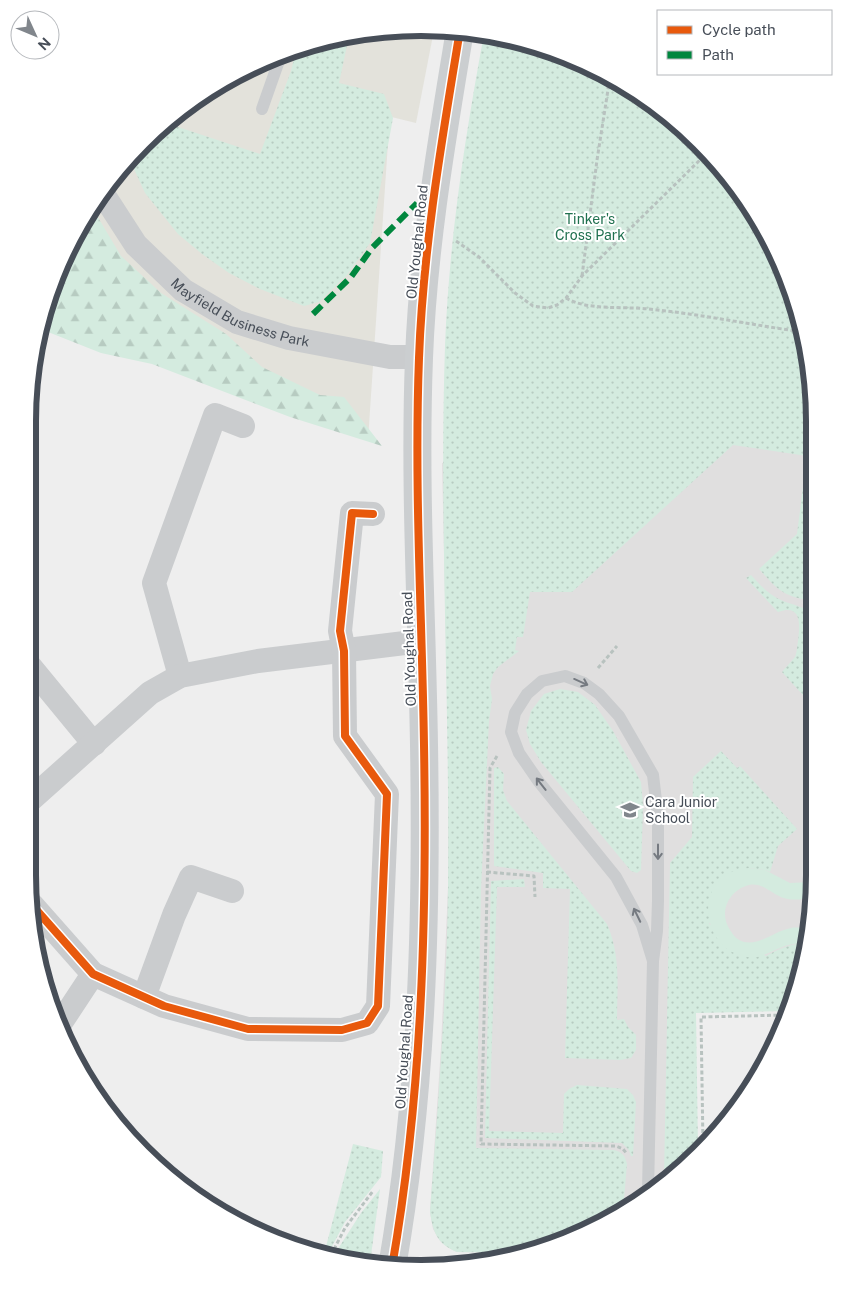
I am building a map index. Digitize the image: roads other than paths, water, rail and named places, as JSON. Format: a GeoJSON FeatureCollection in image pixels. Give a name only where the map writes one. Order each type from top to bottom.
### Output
{"type":"FeatureCollection","features":[{"type":"Feature","properties":{"kind":"main road","name":"Old Youghal Road"},"geometry":{"type":"LineString","coordinates":[[393,1259],[400,1222],[413,1105],[423,966],[425,845],[418,442],[419,357],[429,231],[459,39]]}},
{"type":"Feature","properties":{"kind":"street","name":"Mayfield Business Park"},"geometry":{"type":"LineString","coordinates":[[107,200],[142,252],[183,290],[237,322],[289,338],[390,357],[419,357]]}},
{"type":"Feature","properties":{"kind":"street"},"geometry":{"type":"LineString","coordinates":[[180,676],[154,584],[215,415],[244,426]]}},
{"type":"Feature","properties":{"kind":"street"},"geometry":{"type":"LineString","coordinates":[[38,912],[93,974],[164,1006],[248,1029],[342,1030],[367,1023],[378,1006],[387,794],[346,736],[344,651],[340,631],[352,513],[373,514]]}},
{"type":"Feature","properties":{"kind":"street"},"geometry":{"type":"LineString","coordinates":[[36,795],[150,693],[180,676],[258,661],[421,641]]}},
{"type":"Feature","properties":{"kind":"street"},"geometry":{"type":"LineString","coordinates":[[36,674],[94,744]]}},
{"type":"Feature","properties":{"kind":"street"},"geometry":{"type":"LineString","coordinates":[[144,997],[190,877],[232,891]]}},
{"type":"Feature","properties":{"kind":"street"},"geometry":{"type":"LineString","coordinates":[[64,1018],[93,974]]}},
{"type":"Feature","properties":{"kind":"lane"},"geometry":{"type":"LineString","coordinates":[[262,109],[278,65]]}},
{"type":"Feature","properties":{"kind":"lane"},"geometry":{"type":"LineString","coordinates":[[648,1185],[653,960],[657,931],[658,892],[658,818],[653,775],[619,716],[599,694],[584,683],[565,676],[542,681],[527,694],[515,713],[511,732],[519,753],[539,782],[616,877],[642,925],[653,960]]}},
{"type":"Feature","properties":{"kind":"place","name":"Cara Junior School"},"geometry":{"type":"Point","coordinates":[630,810]}},
{"type":"Feature","properties":{"kind":"park label","name":"Tinker's Cross Park"},"geometry":{"type":"Point","coordinates":[590,227]}}]}
